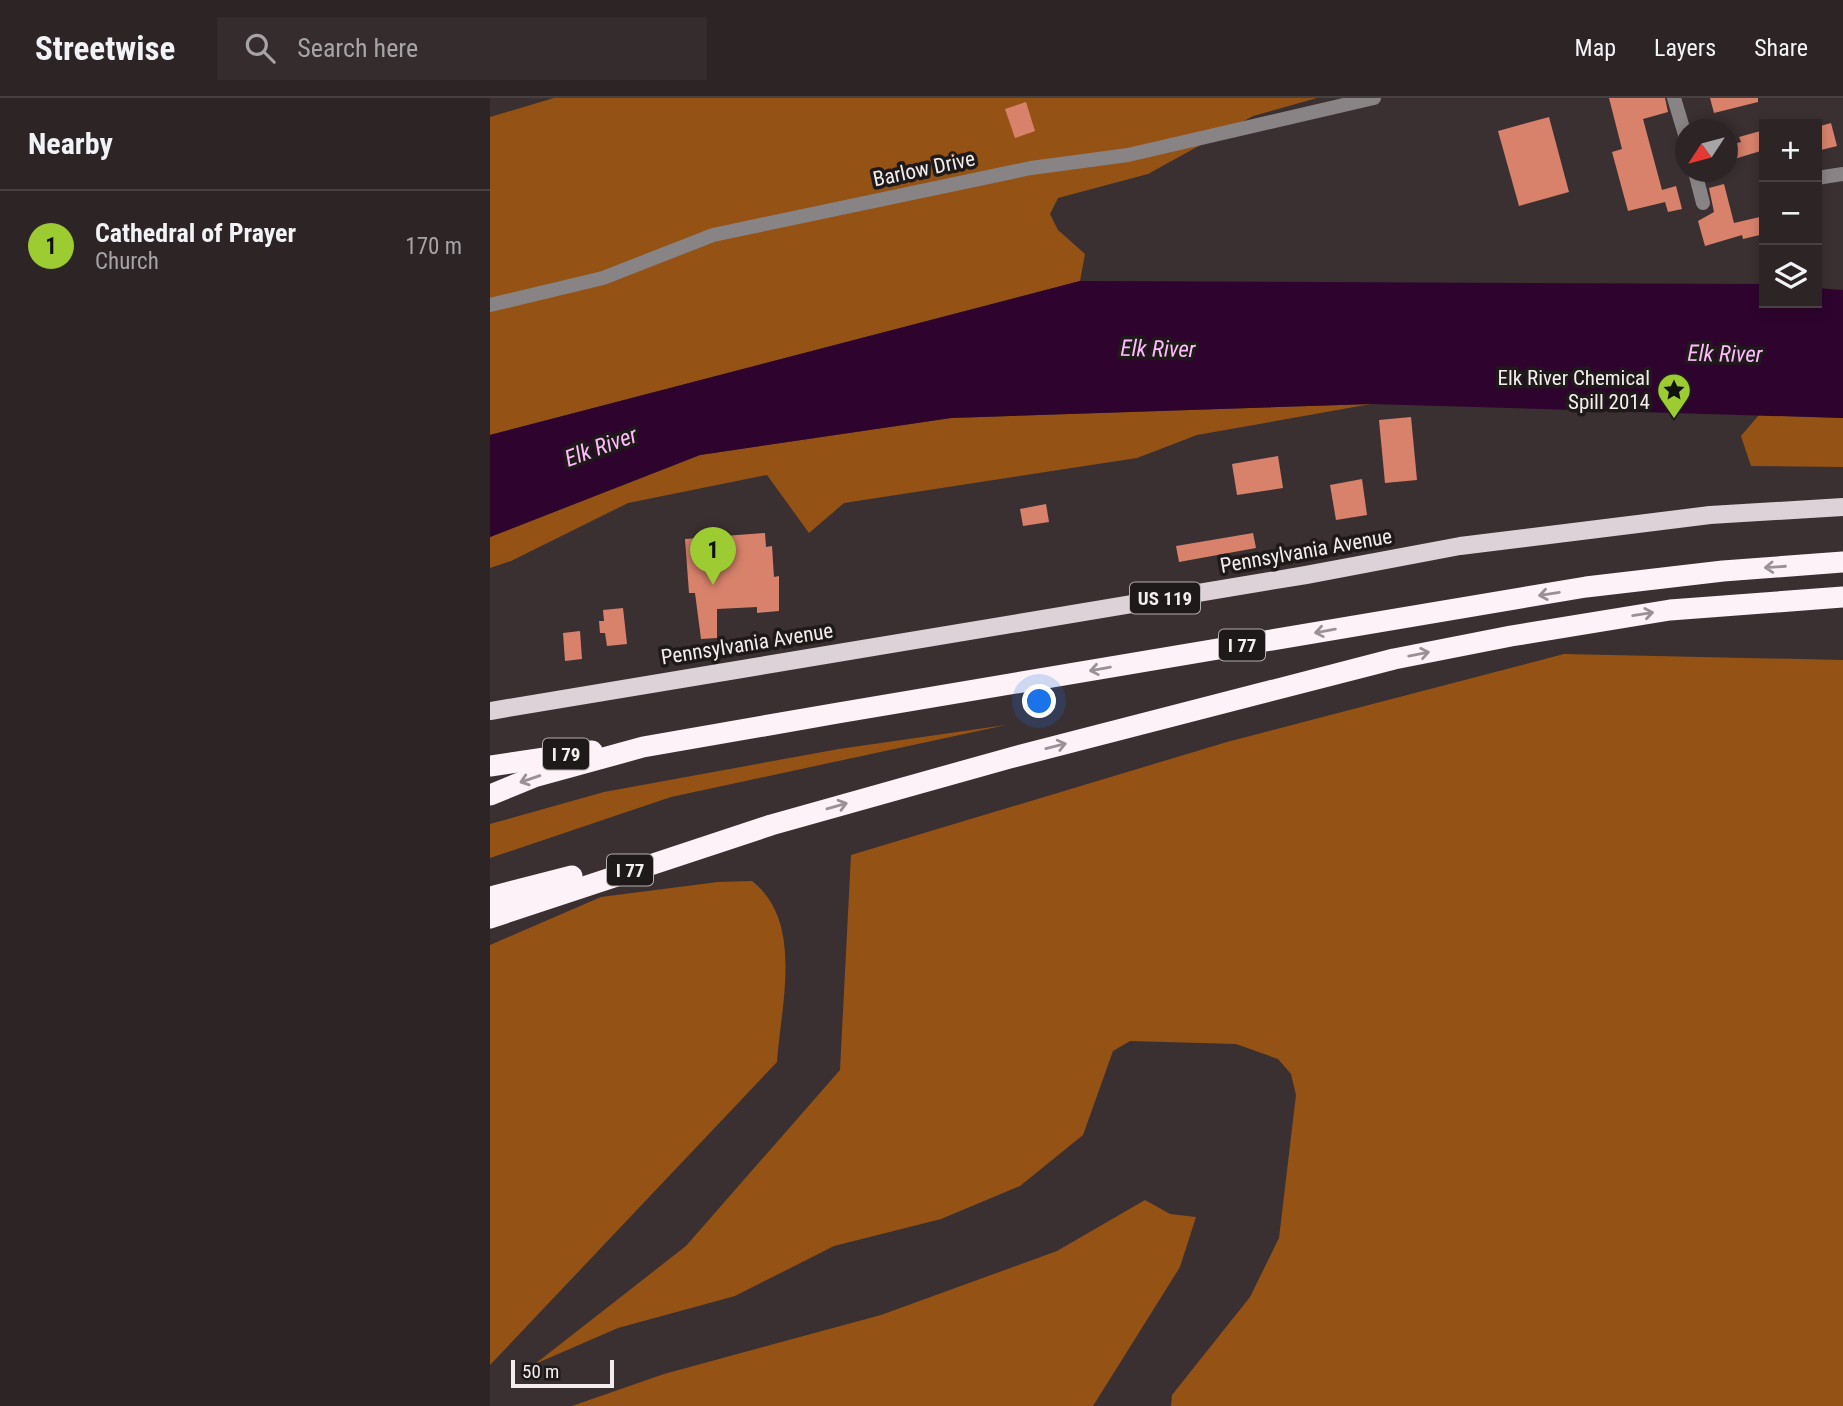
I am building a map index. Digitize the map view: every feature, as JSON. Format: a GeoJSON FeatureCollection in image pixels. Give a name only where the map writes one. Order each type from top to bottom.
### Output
{"type":"FeatureCollection","features":[{"type":"Feature","properties":{"kind":"highway","name":"I 77"},"geometry":{"type":"LineString","coordinates":[[490,795],[534,778],[643,747],[1586,587],[1723,570],[1843,562]]}},
{"type":"Feature","properties":{"kind":"highway","name":"I 77"},"geometry":{"type":"LineString","coordinates":[[490,918],[771,825],[1010,758],[1394,659],[1511,636],[1670,610],[1843,597]]}},
{"type":"Feature","properties":{"kind":"highway","name":"I 79"},"geometry":{"type":"LineString","coordinates":[[490,766],[557,754],[643,747]]}},
{"type":"Feature","properties":{"kind":"highway"},"geometry":{"type":"LineString","coordinates":[[490,897],[771,825]]}},
{"type":"Feature","properties":{"kind":"main road","name":"Pennsylvania Avenue"},"geometry":{"type":"LineString","coordinates":[[490,711],[1306,575],[1460,546],[1710,515],[1843,507]]}},
{"type":"Feature","properties":{"kind":"street","name":"Barlow Drive"},"geometry":{"type":"LineString","coordinates":[[490,305],[603,278],[713,235],[1019,171],[1128,155],[1374,98]]}},
{"type":"Feature","properties":{"kind":"street"},"geometry":{"type":"LineString","coordinates":[[1674,98],[1680,119]]}},
{"type":"Feature","properties":{"kind":"street"},"geometry":{"type":"LineString","coordinates":[[1822,177],[1843,174]]}},
{"type":"Feature","properties":{"kind":"street"},"geometry":{"type":"LineString","coordinates":[[1698,182],[1703,203]]}},
{"type":"Feature","properties":{"kind":"shaded area"},"geometry":{"type":"Polygon","coordinates":[[[554,98],[1317,98],[1253,116],[1148,174],[1058,198],[1050,214],[1058,230],[1085,254],[1080,281],[490,435],[490,117],[554,98]]]}},
{"type":"Feature","properties":{"kind":"shaded area"},"geometry":{"type":"Polygon","coordinates":[[[1371,404],[1197,435],[1137,458],[844,503],[809,533],[767,475],[628,503],[511,561],[490,568],[490,537],[700,455],[951,418],[1371,404]]]}},
{"type":"Feature","properties":{"kind":"shaded area"},"geometry":{"type":"Polygon","coordinates":[[[1759,415],[1843,418],[1843,467],[1751,466],[1741,436],[1759,415]]]}},
{"type":"Feature","properties":{"kind":"shaded area"},"geometry":{"type":"Polygon","coordinates":[[[1564,654],[1843,660],[1843,1406],[1171,1406],[1172,1395],[1250,1297],[1279,1238],[1296,1095],[1291,1074],[1278,1059],[1236,1044],[1130,1041],[1113,1051],[1083,1135],[1020,1186],[941,1219],[834,1246],[735,1296],[618,1328],[535,1364],[686,1246],[840,1070],[851,855],[1227,742],[1564,654]]]}},
{"type":"Feature","properties":{"kind":"shaded area"},"geometry":{"type":"Polygon","coordinates":[[[1006,725],[671,797],[490,858],[490,824],[604,792],[839,749],[1006,725]]]}},
{"type":"Feature","properties":{"kind":"shaded area"},"geometry":{"type":"Polygon","coordinates":[[[752,881],[768,898],[778,918],[784,941],[785,990],[777,1062],[490,1365],[490,945],[601,897],[718,882],[752,881]]]}},
{"type":"Feature","properties":{"kind":"shaded area"},"geometry":{"type":"Polygon","coordinates":[[[1145,1200],[1170,1214],[1196,1217],[1180,1267],[1093,1406],[572,1406],[664,1374],[881,1315],[1057,1251],[1145,1200]]]}},
{"type":"Feature","properties":{"kind":"water","name":"Elk River"},"geometry":{"type":"Polygon","coordinates":[[[1080,281],[1759,284],[1759,308],[1822,308],[1822,288],[1843,290],[1843,418],[1371,404],[951,418],[700,455],[490,537],[490,435],[1080,281]]]}},
{"type":"Feature","properties":{"kind":"building"},"geometry":{"type":"Polygon","coordinates":[[[1609,98],[1665,98],[1668,112],[1643,119],[1662,190],[1676,186],[1682,209],[1668,212],[1665,202],[1628,211],[1612,152],[1622,149],[1609,98]]]}},
{"type":"Feature","properties":{"kind":"building"},"geometry":{"type":"Polygon","coordinates":[[[1710,98],[1758,98],[1758,102],[1714,113],[1710,98]]]}},
{"type":"Feature","properties":{"kind":"building"},"geometry":{"type":"Polygon","coordinates":[[[1026,102],[1035,131],[1015,138],[1005,109],[1026,102]]]}},
{"type":"Feature","properties":{"kind":"building"},"geometry":{"type":"Polygon","coordinates":[[[1549,117],[1569,192],[1519,206],[1498,131],[1549,117]]]}},
{"type":"Feature","properties":{"kind":"building"},"geometry":{"type":"Polygon","coordinates":[[[1831,123],[1837,146],[1822,150],[1822,126],[1831,123]]]}},
{"type":"Feature","properties":{"kind":"building"},"geometry":{"type":"Polygon","coordinates":[[[1759,131],[1759,152],[1738,158],[1738,143],[1741,142],[1739,137],[1759,131]]]}},
{"type":"Feature","properties":{"kind":"building"},"geometry":{"type":"Polygon","coordinates":[[[1724,184],[1734,223],[1759,217],[1759,235],[1743,239],[1742,235],[1705,246],[1698,221],[1714,212],[1709,188],[1724,184]]]}},
{"type":"Feature","properties":{"kind":"building"},"geometry":{"type":"Polygon","coordinates":[[[1411,417],[1417,480],[1385,483],[1379,420],[1411,417]]]}},
{"type":"Feature","properties":{"kind":"building"},"geometry":{"type":"Polygon","coordinates":[[[1278,456],[1283,488],[1237,495],[1232,464],[1278,456]]]}},
{"type":"Feature","properties":{"kind":"building"},"geometry":{"type":"Polygon","coordinates":[[[1362,479],[1367,515],[1336,520],[1330,485],[1362,479]]]}},
{"type":"Feature","properties":{"kind":"building"},"geometry":{"type":"Polygon","coordinates":[[[1046,504],[1049,522],[1023,526],[1020,509],[1046,504]]]}},
{"type":"Feature","properties":{"kind":"building"},"geometry":{"type":"Polygon","coordinates":[[[765,533],[766,547],[772,546],[774,577],[779,576],[779,611],[757,613],[757,607],[717,609],[717,638],[701,639],[695,593],[689,593],[685,539],[765,533]]]}},
{"type":"Feature","properties":{"kind":"building"},"geometry":{"type":"Polygon","coordinates":[[[1253,533],[1256,548],[1179,562],[1176,546],[1253,533]]]}},
{"type":"Feature","properties":{"kind":"building"},"geometry":{"type":"Polygon","coordinates":[[[623,608],[627,644],[607,646],[605,633],[600,633],[599,621],[604,621],[603,610],[623,608]]]}},
{"type":"Feature","properties":{"kind":"building"},"geometry":{"type":"Polygon","coordinates":[[[580,631],[582,659],[565,661],[563,633],[580,631]]]}},
{"type":"Feature","properties":{"kind":"place","name":"Elk River Chemical Spill 2014"},"geometry":{"type":"Point","coordinates":[1674,420]}},
{"type":"Feature","properties":{"kind":"place","name":"Cathedral of Prayer"},"geometry":{"type":"Point","coordinates":[713,585]}}]}
